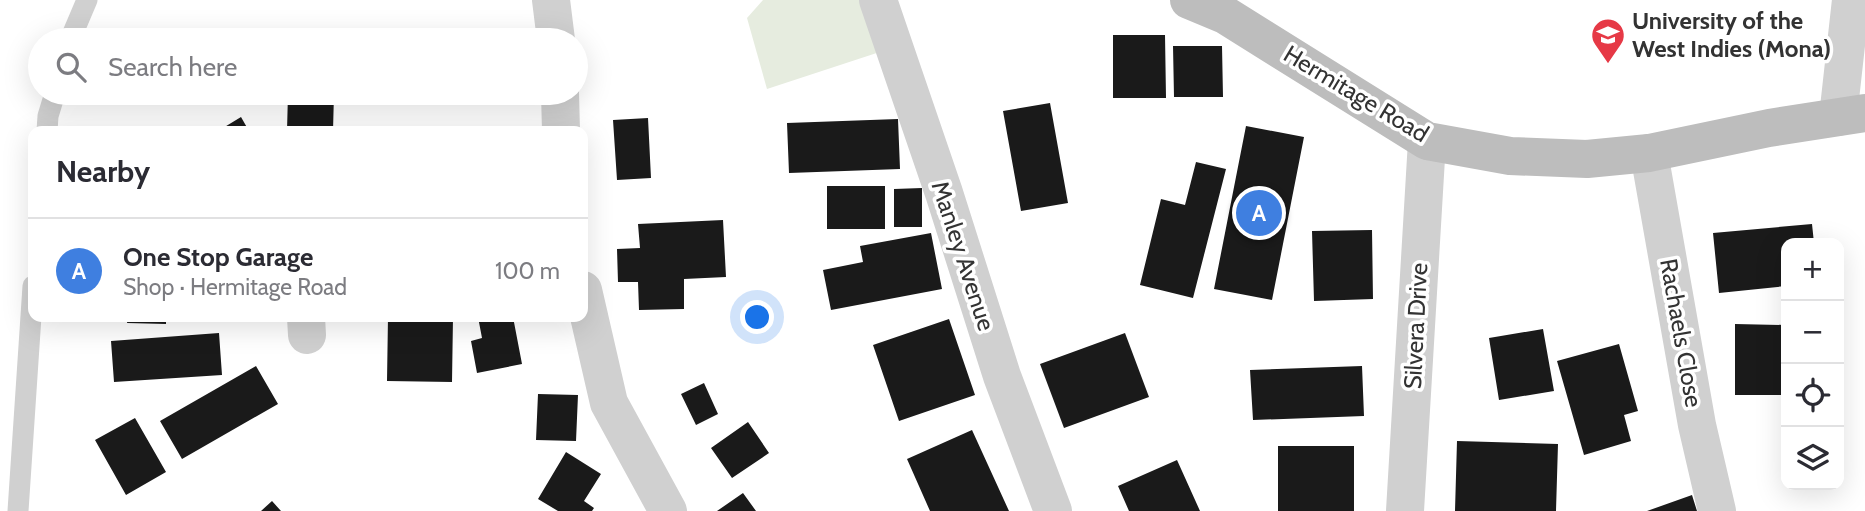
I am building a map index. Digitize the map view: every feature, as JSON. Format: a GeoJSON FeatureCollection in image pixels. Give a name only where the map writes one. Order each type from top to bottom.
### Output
{"type":"FeatureCollection","features":[{"type":"Feature","properties":{"kind":"street"},"geometry":{"type":"LineString","coordinates":[[551,0],[554,28]]}},
{"type":"Feature","properties":{"kind":"street","name":"Manley Avenue"},"geometry":{"type":"LineString","coordinates":[[878,0],[944,193],[1002,376],[1053,511]]}},
{"type":"Feature","properties":{"kind":"street","name":"Hermitage Road"},"geometry":{"type":"LineString","coordinates":[[1189,0],[1225,15],[1427,141],[1510,156],[1587,159],[1649,153],[1769,128],[1852,115]]}},
{"type":"Feature","properties":{"kind":"street"},"geometry":{"type":"LineString","coordinates":[[1851,0],[1852,115]]}},
{"type":"Feature","properties":{"kind":"street"},"geometry":{"type":"LineString","coordinates":[[560,105],[561,126]]}},
{"type":"Feature","properties":{"kind":"street","name":"Silvera Drive"},"geometry":{"type":"LineString","coordinates":[[1405,511],[1427,141]]}},
{"type":"Feature","properties":{"kind":"street","name":"Rachaels Close"},"geometry":{"type":"LineString","coordinates":[[1649,153],[1697,425],[1717,511]]}},
{"type":"Feature","properties":{"kind":"street"},"geometry":{"type":"LineString","coordinates":[[588,312],[609,403],[653,505]]}},
{"type":"Feature","properties":{"kind":"lane"},"geometry":{"type":"LineString","coordinates":[[75,28],[87,0]]}},
{"type":"Feature","properties":{"kind":"lane"},"geometry":{"type":"LineString","coordinates":[[48,126],[52,105]]}},
{"type":"Feature","properties":{"kind":"lane"},"geometry":{"type":"LineString","coordinates":[[18,511],[31,322]]}},
{"type":"Feature","properties":{"kind":"shaded area"},"geometry":{"type":"Polygon","coordinates":[[[763,0],[883,0],[898,46],[767,89],[747,18],[763,0]]]}},
{"type":"Feature","properties":{"kind":"building"},"geometry":{"type":"Polygon","coordinates":[[[1113,35],[1165,35],[1166,98],[1113,98],[1113,35]]]}},
{"type":"Feature","properties":{"kind":"building"},"geometry":{"type":"Polygon","coordinates":[[[1173,46],[1222,46],[1223,97],[1174,97],[1173,46]]]}},
{"type":"Feature","properties":{"kind":"building"},"geometry":{"type":"Polygon","coordinates":[[[1050,103],[1068,203],[1021,211],[1003,111],[1050,103]]]}},
{"type":"Feature","properties":{"kind":"building"},"geometry":{"type":"Polygon","coordinates":[[[288,105],[334,105],[333,126],[287,126],[288,105]]]}},
{"type":"Feature","properties":{"kind":"building"},"geometry":{"type":"Polygon","coordinates":[[[241,117],[246,126],[226,126],[241,117]]]}},
{"type":"Feature","properties":{"kind":"building"},"geometry":{"type":"Polygon","coordinates":[[[648,118],[651,178],[617,180],[613,120],[648,118]]]}},
{"type":"Feature","properties":{"kind":"building"},"geometry":{"type":"Polygon","coordinates":[[[898,119],[900,169],[789,173],[787,123],[898,119]]]}},
{"type":"Feature","properties":{"kind":"building"},"geometry":{"type":"Polygon","coordinates":[[[1246,126],[1304,137],[1272,300],[1214,289],[1246,126]]]}},
{"type":"Feature","properties":{"kind":"building"},"geometry":{"type":"Polygon","coordinates":[[[1196,162],[1226,169],[1193,298],[1140,285],[1161,199],[1185,205],[1196,162]]]}},
{"type":"Feature","properties":{"kind":"building"},"geometry":{"type":"Polygon","coordinates":[[[827,186],[885,186],[885,229],[827,229],[827,186]]]}},
{"type":"Feature","properties":{"kind":"building"},"geometry":{"type":"Polygon","coordinates":[[[922,188],[922,227],[894,227],[894,189],[922,188]]]}},
{"type":"Feature","properties":{"kind":"building"},"geometry":{"type":"Polygon","coordinates":[[[723,220],[726,277],[684,279],[684,309],[639,310],[638,282],[618,282],[617,249],[640,248],[638,224],[723,220]]]}},
{"type":"Feature","properties":{"kind":"building"},"geometry":{"type":"Polygon","coordinates":[[[1812,224],[1813,238],[1781,238],[1781,287],[1719,293],[1713,233],[1812,224]]]}},
{"type":"Feature","properties":{"kind":"building"},"geometry":{"type":"Polygon","coordinates":[[[1372,230],[1373,299],[1314,301],[1312,231],[1372,230]]]}},
{"type":"Feature","properties":{"kind":"building"},"geometry":{"type":"Polygon","coordinates":[[[931,233],[942,289],[831,310],[823,270],[863,262],[860,246],[931,233]]]}},
{"type":"Feature","properties":{"kind":"building"},"geometry":{"type":"Polygon","coordinates":[[[949,319],[975,395],[899,421],[873,345],[949,319]]]}},
{"type":"Feature","properties":{"kind":"building"},"geometry":{"type":"Polygon","coordinates":[[[166,322],[166,324],[127,323],[166,322]]]}},
{"type":"Feature","properties":{"kind":"building"},"geometry":{"type":"Polygon","coordinates":[[[388,322],[453,322],[452,382],[387,381],[388,322]]]}},
{"type":"Feature","properties":{"kind":"building"},"geometry":{"type":"Polygon","coordinates":[[[479,322],[514,322],[522,364],[477,373],[471,341],[482,338],[479,322]]]}},
{"type":"Feature","properties":{"kind":"building"},"geometry":{"type":"Polygon","coordinates":[[[1735,324],[1781,325],[1781,395],[1735,395],[1735,324]]]}},
{"type":"Feature","properties":{"kind":"building"},"geometry":{"type":"Polygon","coordinates":[[[1543,329],[1554,391],[1499,400],[1489,338],[1543,329]]]}},
{"type":"Feature","properties":{"kind":"building"},"geometry":{"type":"Polygon","coordinates":[[[219,333],[222,375],[114,382],[111,341],[219,333]]]}},
{"type":"Feature","properties":{"kind":"building"},"geometry":{"type":"Polygon","coordinates":[[[1125,333],[1149,397],[1064,428],[1040,364],[1125,333]]]}},
{"type":"Feature","properties":{"kind":"building"},"geometry":{"type":"Polygon","coordinates":[[[1619,344],[1638,411],[1624,415],[1631,441],[1584,455],[1557,361],[1619,344]]]}},
{"type":"Feature","properties":{"kind":"building"},"geometry":{"type":"Polygon","coordinates":[[[256,366],[278,404],[182,459],[160,421],[256,366]]]}},
{"type":"Feature","properties":{"kind":"building"},"geometry":{"type":"Polygon","coordinates":[[[1362,366],[1364,416],[1253,420],[1250,370],[1362,366]]]}},
{"type":"Feature","properties":{"kind":"building"},"geometry":{"type":"Polygon","coordinates":[[[704,383],[718,414],[696,425],[681,394],[704,383]]]}},
{"type":"Feature","properties":{"kind":"building"},"geometry":{"type":"Polygon","coordinates":[[[538,394],[578,395],[576,441],[536,440],[538,394]]]}},
{"type":"Feature","properties":{"kind":"building"},"geometry":{"type":"Polygon","coordinates":[[[135,418],[166,472],[126,495],[95,440],[135,418]]]}},
{"type":"Feature","properties":{"kind":"building"},"geometry":{"type":"Polygon","coordinates":[[[748,422],[769,453],[732,478],[711,448],[748,422]]]}},
{"type":"Feature","properties":{"kind":"building"},"geometry":{"type":"Polygon","coordinates":[[[972,430],[1009,511],[930,511],[907,459],[972,430]]]}},
{"type":"Feature","properties":{"kind":"building"},"geometry":{"type":"Polygon","coordinates":[[[1457,441],[1558,444],[1556,511],[1455,511],[1457,441]]]}},
{"type":"Feature","properties":{"kind":"building"},"geometry":{"type":"Polygon","coordinates":[[[1278,446],[1354,446],[1354,511],[1278,511],[1278,446]]]}},
{"type":"Feature","properties":{"kind":"building"},"geometry":{"type":"Polygon","coordinates":[[[566,452],[601,474],[584,501],[594,508],[592,511],[558,511],[538,499],[566,452]]]}},
{"type":"Feature","properties":{"kind":"building"},"geometry":{"type":"Polygon","coordinates":[[[1177,460],[1200,511],[1129,511],[1118,486],[1177,460]]]}},
{"type":"Feature","properties":{"kind":"building"},"geometry":{"type":"Polygon","coordinates":[[[743,493],[756,511],[717,511],[743,493]]]}},
{"type":"Feature","properties":{"kind":"building"},"geometry":{"type":"Polygon","coordinates":[[[1692,495],[1697,511],[1647,511],[1692,495]]]}},
{"type":"Feature","properties":{"kind":"building"},"geometry":{"type":"Polygon","coordinates":[[[272,501],[281,511],[261,511],[272,501]]]}},
{"type":"Feature","properties":{"kind":"place","name":"University of the West Indies (Mona)"},"geometry":{"type":"Point","coordinates":[1608,65]}},
{"type":"Feature","properties":{"kind":"place","name":"One Stop Garage"},"geometry":{"type":"Point","coordinates":[1259,213]}}]}
